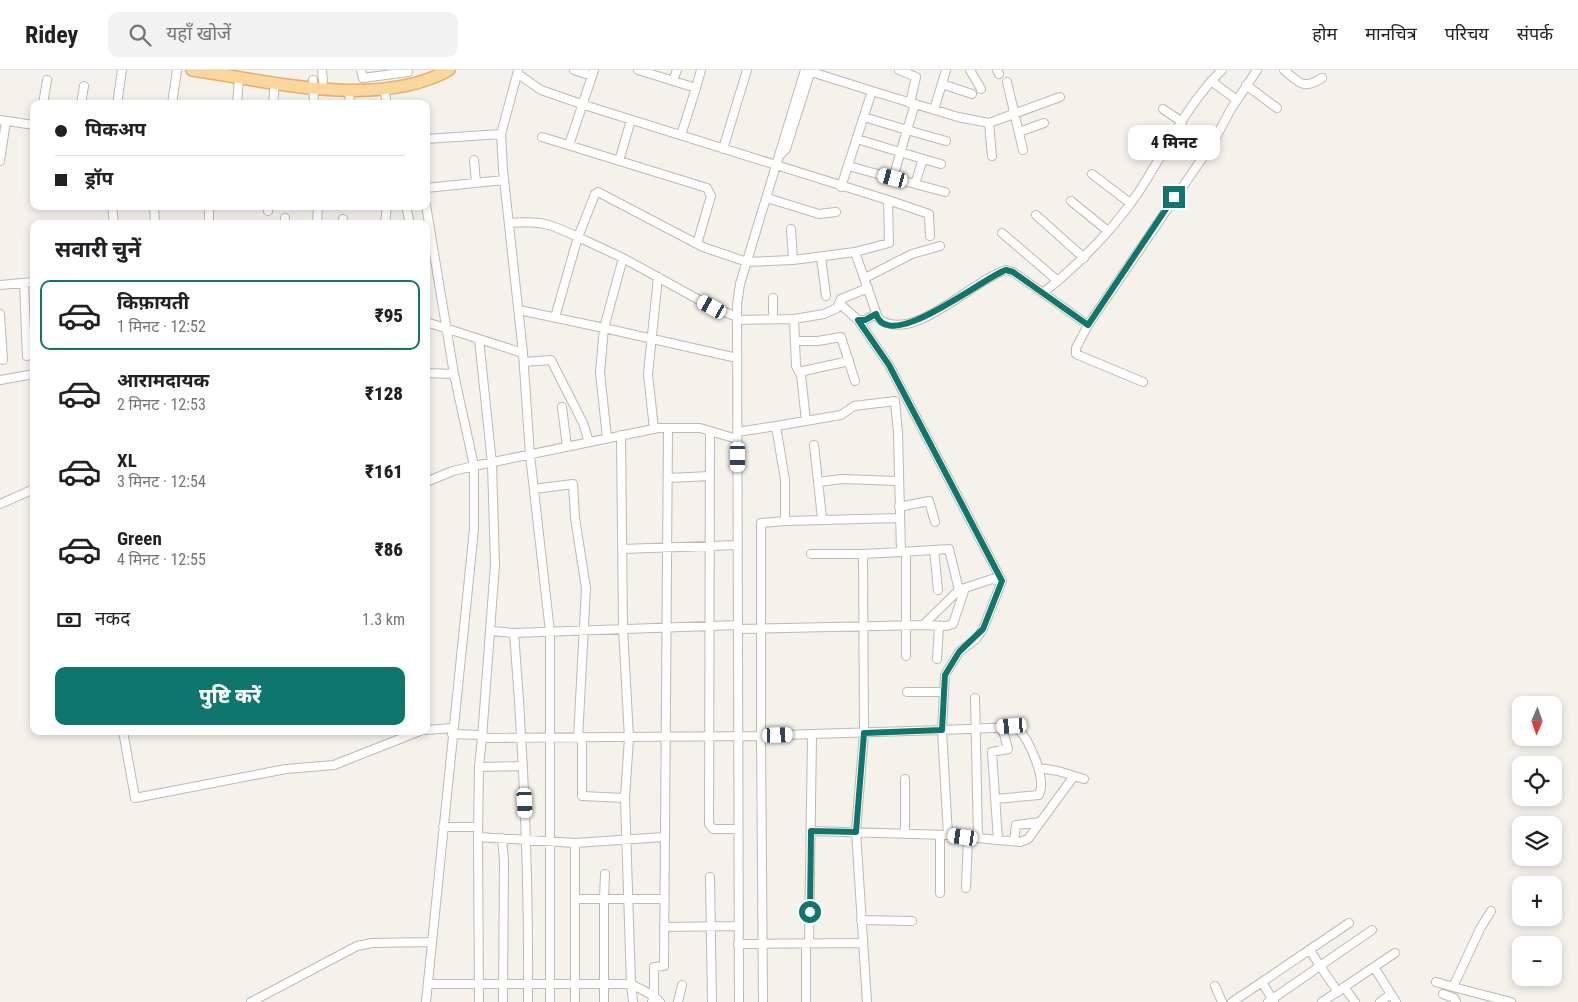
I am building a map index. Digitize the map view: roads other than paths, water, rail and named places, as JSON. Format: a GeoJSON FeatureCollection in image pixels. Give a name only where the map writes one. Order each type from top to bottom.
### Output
{"type":"FeatureCollection","features":[{"type":"Feature","properties":{"kind":"main road"},"geometry":{"type":"LineString","coordinates":[[192,70],[318,80],[363,81],[410,76],[435,70]]}},
{"type":"Feature","properties":{"kind":"main road"},"geometry":{"type":"LineString","coordinates":[[363,81],[384,89],[410,76],[436,77],[449,70]]}},
{"type":"Feature","properties":{"kind":"main road"},"geometry":{"type":"LineString","coordinates":[[236,73],[275,82],[318,80],[349,90],[363,81]]}},
{"type":"Feature","properties":{"kind":"street"},"geometry":{"type":"LineString","coordinates":[[118,100],[122,70]]}},
{"type":"Feature","properties":{"kind":"street"},"geometry":{"type":"LineString","coordinates":[[173,100],[177,70]]}},
{"type":"Feature","properties":{"kind":"street"},"geometry":{"type":"LineString","coordinates":[[569,145],[581,104],[593,73],[574,70]]}},
{"type":"Feature","properties":{"kind":"street"},"geometry":{"type":"LineString","coordinates":[[638,70],[651,72],[696,88]]}},
{"type":"Feature","properties":{"kind":"street"},"geometry":{"type":"LineString","coordinates":[[673,81],[677,70]]}},
{"type":"Feature","properties":{"kind":"street"},"geometry":{"type":"LineString","coordinates":[[681,135],[701,70]]}},
{"type":"Feature","properties":{"kind":"street"},"geometry":{"type":"LineString","coordinates":[[723,149],[747,70]]}},
{"type":"Feature","properties":{"kind":"street"},"geometry":{"type":"LineString","coordinates":[[893,178],[907,130],[916,77],[899,70]]}},
{"type":"Feature","properties":{"kind":"street"},"geometry":{"type":"LineString","coordinates":[[934,110],[946,70]]}},
{"type":"Feature","properties":{"kind":"street"},"geometry":{"type":"LineString","coordinates":[[970,70],[981,89]]}},
{"type":"Feature","properties":{"kind":"street"},"geometry":{"type":"LineString","coordinates":[[1043,293],[1084,258],[1130,204],[1182,122],[1211,81],[1222,70]]}},
{"type":"Feature","properties":{"kind":"street"},"geometry":{"type":"LineString","coordinates":[[1143,382],[1076,354],[1076,348],[1088,325],[1214,142],[1236,100],[1257,70]]}},
{"type":"Feature","properties":{"kind":"street"},"geometry":{"type":"LineString","coordinates":[[1284,70],[1307,85],[1322,78]]}},
{"type":"Feature","properties":{"kind":"street"},"geometry":{"type":"LineString","coordinates":[[1293,77],[1300,70]]}},
{"type":"Feature","properties":{"kind":"street"},"geometry":{"type":"LineString","coordinates":[[550,1002],[550,632],[530,454],[524,362],[504,180],[502,134],[519,71],[541,90],[581,104],[928,214],[930,236]]}},
{"type":"Feature","properties":{"kind":"street"},"geometry":{"type":"LineString","coordinates":[[739,1002],[737,319],[740,284],[807,71],[934,110],[989,123],[1060,97]]}},
{"type":"Feature","properties":{"kind":"street"},"geometry":{"type":"LineString","coordinates":[[236,73],[237,100]]}},
{"type":"Feature","properties":{"kind":"street"},"geometry":{"type":"LineString","coordinates":[[44,100],[47,80]]}},
{"type":"Feature","properties":{"kind":"street"},"geometry":{"type":"LineString","coordinates":[[315,100],[318,80]]}},
{"type":"Feature","properties":{"kind":"street"},"geometry":{"type":"LineString","coordinates":[[1211,81],[1236,100]]}},
{"type":"Feature","properties":{"kind":"street"},"geometry":{"type":"LineString","coordinates":[[273,100],[275,82]]}},
{"type":"Feature","properties":{"kind":"street"},"geometry":{"type":"LineString","coordinates":[[1007,82],[1023,150]]}},
{"type":"Feature","properties":{"kind":"street"},"geometry":{"type":"LineString","coordinates":[[942,84],[972,94]]}},
{"type":"Feature","properties":{"kind":"street"},"geometry":{"type":"LineString","coordinates":[[1246,85],[1277,108]]}},
{"type":"Feature","properties":{"kind":"street"},"geometry":{"type":"LineString","coordinates":[[82,100],[84,86]]}},
{"type":"Feature","properties":{"kind":"street"},"geometry":{"type":"LineString","coordinates":[[384,89],[386,100]]}},
{"type":"Feature","properties":{"kind":"street"},"geometry":{"type":"LineString","coordinates":[[349,90],[350,100]]}},
{"type":"Feature","properties":{"kind":"street"},"geometry":{"type":"LineString","coordinates":[[842,187],[872,91]]}},
{"type":"Feature","properties":{"kind":"street"},"geometry":{"type":"LineString","coordinates":[[1163,109],[1182,122]]}},
{"type":"Feature","properties":{"kind":"street"},"geometry":{"type":"LineString","coordinates":[[864,117],[946,141]]}},
{"type":"Feature","properties":{"kind":"street"},"geometry":{"type":"LineString","coordinates":[[0,161],[3,120],[30,124]]}},
{"type":"Feature","properties":{"kind":"street"},"geometry":{"type":"LineString","coordinates":[[619,161],[631,120]]}},
{"type":"Feature","properties":{"kind":"street"},"geometry":{"type":"LineString","coordinates":[[989,123],[992,156]]}},
{"type":"Feature","properties":{"kind":"street"},"geometry":{"type":"LineString","coordinates":[[1019,132],[1044,123]]}},
{"type":"Feature","properties":{"kind":"street"},"geometry":{"type":"LineString","coordinates":[[430,139],[502,134]]}},
{"type":"Feature","properties":{"kind":"street"},"geometry":{"type":"LineString","coordinates":[[542,137],[710,191],[711,196],[697,244]]}},
{"type":"Feature","properties":{"kind":"street"},"geometry":{"type":"LineString","coordinates":[[857,139],[941,164]]}},
{"type":"Feature","properties":{"kind":"street"},"geometry":{"type":"LineString","coordinates":[[915,184],[922,159]]}},
{"type":"Feature","properties":{"kind":"street"},"geometry":{"type":"LineString","coordinates":[[474,160],[476,182]]}},
{"type":"Feature","properties":{"kind":"street"},"geometry":{"type":"LineString","coordinates":[[848,166],[946,192]]}},
{"type":"Feature","properties":{"kind":"street"},"geometry":{"type":"LineString","coordinates":[[1092,174],[1130,204]]}},
{"type":"Feature","properties":{"kind":"street"},"geometry":{"type":"LineString","coordinates":[[430,188],[504,180]]}},
{"type":"Feature","properties":{"kind":"street"},"geometry":{"type":"LineString","coordinates":[[555,317],[578,237],[595,194],[598,192],[697,244],[747,262],[821,257],[855,252],[889,243],[888,200]]}},
{"type":"Feature","properties":{"kind":"street"},"geometry":{"type":"LineString","coordinates":[[767,198],[819,214],[836,212]]}},
{"type":"Feature","properties":{"kind":"street"},"geometry":{"type":"LineString","coordinates":[[1071,201],[1108,231]]}},
{"type":"Feature","properties":{"kind":"street"},"geometry":{"type":"LineString","coordinates":[[209,211],[209,220]]}},
{"type":"Feature","properties":{"kind":"street"},"geometry":{"type":"LineString","coordinates":[[1036,215],[1084,258]]}},
{"type":"Feature","properties":{"kind":"street"},"geometry":{"type":"LineString","coordinates":[[509,223],[529,221],[548,223],[623,258],[737,319],[794,318],[824,314],[837,308],[841,299],[868,288]]}},
{"type":"Feature","properties":{"kind":"street"},"geometry":{"type":"LineString","coordinates":[[426,1002],[474,530],[474,466],[454,374],[430,229]]}},
{"type":"Feature","properties":{"kind":"street"},"geometry":{"type":"LineString","coordinates":[[790,229],[793,260]]}},
{"type":"Feature","properties":{"kind":"street"},"geometry":{"type":"LineString","coordinates":[[1002,233],[1058,281]]}},
{"type":"Feature","properties":{"kind":"street"},"geometry":{"type":"LineString","coordinates":[[865,278],[912,254],[940,246]]}},
{"type":"Feature","properties":{"kind":"street"},"geometry":{"type":"LineString","coordinates":[[855,252],[876,314],[884,323],[900,326],[909,323],[934,312],[1006,270],[1013,272],[1088,325]]}},
{"type":"Feature","properties":{"kind":"street"},"geometry":{"type":"LineString","coordinates":[[821,257],[826,296]]}},
{"type":"Feature","properties":{"kind":"street"},"geometry":{"type":"LineString","coordinates":[[607,438],[600,372],[604,328],[623,258]]}},
{"type":"Feature","properties":{"kind":"street"},"geometry":{"type":"LineString","coordinates":[[430,267],[436,266]]}},
{"type":"Feature","properties":{"kind":"street"},"geometry":{"type":"LineString","coordinates":[[654,429],[648,392],[650,340],[658,277]]}},
{"type":"Feature","properties":{"kind":"street"},"geometry":{"type":"LineString","coordinates":[[0,285],[30,282]]}},
{"type":"Feature","properties":{"kind":"street"},"geometry":{"type":"LineString","coordinates":[[24,283],[27,356]]}},
{"type":"Feature","properties":{"kind":"street"},"geometry":{"type":"LineString","coordinates":[[773,298],[773,319]]}},
{"type":"Feature","properties":{"kind":"street"},"geometry":{"type":"LineString","coordinates":[[839,303],[858,320],[889,365],[1002,581],[983,629],[959,652],[948,668],[943,692],[944,835],[940,894]]}},
{"type":"Feature","properties":{"kind":"street"},"geometry":{"type":"LineString","coordinates":[[519,310],[737,358]]}},
{"type":"Feature","properties":{"kind":"street"},"geometry":{"type":"LineString","coordinates":[[0,314],[3,360]]}},
{"type":"Feature","properties":{"kind":"street"},"geometry":{"type":"LineString","coordinates":[[858,320],[865,320],[876,314]]}},
{"type":"Feature","properties":{"kind":"street"},"geometry":{"type":"LineString","coordinates":[[794,318],[796,366],[799,372],[806,421]]}},
{"type":"Feature","properties":{"kind":"street"},"geometry":{"type":"LineString","coordinates":[[430,323],[523,353]]}},
{"type":"Feature","properties":{"kind":"street"},"geometry":{"type":"LineString","coordinates":[[795,341],[818,341],[841,337],[855,381]]}},
{"type":"Feature","properties":{"kind":"street"},"geometry":{"type":"LineString","coordinates":[[479,339],[492,464],[495,564],[492,632],[479,767],[479,1002]]}},
{"type":"Feature","properties":{"kind":"street"},"geometry":{"type":"LineString","coordinates":[[524,362],[551,360],[583,423],[589,442]]}},
{"type":"Feature","properties":{"kind":"street"},"geometry":{"type":"LineString","coordinates":[[799,372],[849,360]]}},
{"type":"Feature","properties":{"kind":"street"},"geometry":{"type":"LineString","coordinates":[[430,373],[454,374]]}},
{"type":"Feature","properties":{"kind":"street"},"geometry":{"type":"LineString","coordinates":[[0,380],[30,375]]}},
{"type":"Feature","properties":{"kind":"street"},"geometry":{"type":"LineString","coordinates":[[430,480],[453,471],[474,466],[492,464],[567,446],[654,429],[700,428],[738,436],[776,426],[841,415],[854,406],[895,401],[898,433],[899,518],[904,552],[907,626],[906,656]]}},
{"type":"Feature","properties":{"kind":"street"},"geometry":{"type":"LineString","coordinates":[[562,407],[567,446]]}},
{"type":"Feature","properties":{"kind":"street"},"geometry":{"type":"LineString","coordinates":[[776,426],[784,480],[785,521]]}},
{"type":"Feature","properties":{"kind":"street"},"geometry":{"type":"LineString","coordinates":[[656,1000],[654,967],[664,966],[668,428]]}},
{"type":"Feature","properties":{"kind":"street"},"geometry":{"type":"LineString","coordinates":[[710,431],[708,736],[710,827],[738,828]]}},
{"type":"Feature","properties":{"kind":"street"},"geometry":{"type":"LineString","coordinates":[[621,435],[623,628],[629,738],[625,798],[633,1002]]}},
{"type":"Feature","properties":{"kind":"street"},"geometry":{"type":"LineString","coordinates":[[814,445],[822,518]]}},
{"type":"Feature","properties":{"kind":"street"},"geometry":{"type":"LineString","coordinates":[[668,478],[710,476]]}},
{"type":"Feature","properties":{"kind":"street"},"geometry":{"type":"LineString","coordinates":[[818,482],[842,480],[898,481]]}},
{"type":"Feature","properties":{"kind":"street"},"geometry":{"type":"LineString","coordinates":[[534,488],[573,484],[575,518],[586,588],[579,680],[582,796],[625,798]]}},
{"type":"Feature","properties":{"kind":"street"},"geometry":{"type":"LineString","coordinates":[[0,504],[30,491]]}},
{"type":"Feature","properties":{"kind":"street"},"geometry":{"type":"LineString","coordinates":[[899,507],[929,500],[935,522]]}},
{"type":"Feature","properties":{"kind":"street"},"geometry":{"type":"LineString","coordinates":[[763,1002],[761,523],[822,518],[899,518]]}},
{"type":"Feature","properties":{"kind":"street"},"geometry":{"type":"LineString","coordinates":[[622,549],[738,546]]}},
{"type":"Feature","properties":{"kind":"street"},"geometry":{"type":"LineString","coordinates":[[492,632],[514,633],[709,626],[761,629],[939,626],[953,624],[962,589],[949,549],[863,554],[812,554]]}},
{"type":"Feature","properties":{"kind":"street"},"geometry":{"type":"LineString","coordinates":[[934,550],[938,590]]}},
{"type":"Feature","properties":{"kind":"street"},"geometry":{"type":"LineString","coordinates":[[863,554],[864,733],[856,832],[868,1002]]}},
{"type":"Feature","properties":{"kind":"street"},"geometry":{"type":"LineString","coordinates":[[923,625],[962,589],[992,579],[1002,581]]}},
{"type":"Feature","properties":{"kind":"street"},"geometry":{"type":"LineString","coordinates":[[936,659],[939,626]]}},
{"type":"Feature","properties":{"kind":"street"},"geometry":{"type":"LineString","coordinates":[[514,633],[523,738],[527,840],[528,1002]]}},
{"type":"Feature","properties":{"kind":"street"},"geometry":{"type":"LineString","coordinates":[[907,692],[943,692]]}},
{"type":"Feature","properties":{"kind":"street"},"geometry":{"type":"LineString","coordinates":[[976,698],[978,838]]}},
{"type":"Feature","properties":{"kind":"street"},"geometry":{"type":"LineString","coordinates":[[998,840],[992,752],[1008,749],[1002,726]]}},
{"type":"Feature","properties":{"kind":"street"},"geometry":{"type":"LineString","coordinates":[[430,730],[453,731],[482,737],[629,738],[864,733],[1012,726],[1019,729],[1039,768],[1041,787],[1039,795],[995,800]]}},
{"type":"Feature","properties":{"kind":"street"},"geometry":{"type":"LineString","coordinates":[[806,1002],[812,734]]}},
{"type":"Feature","properties":{"kind":"street"},"geometry":{"type":"LineString","coordinates":[[123,735],[135,798],[286,769],[334,766],[410,735]]}},
{"type":"Feature","properties":{"kind":"street"},"geometry":{"type":"LineString","coordinates":[[479,767],[523,766]]}},
{"type":"Feature","properties":{"kind":"street"},"geometry":{"type":"LineString","coordinates":[[1039,768],[1084,779]]}},
{"type":"Feature","properties":{"kind":"street"},"geometry":{"type":"LineString","coordinates":[[811,831],[944,835],[1014,841],[1028,839],[1074,776]]}},
{"type":"Feature","properties":{"kind":"street"},"geometry":{"type":"LineString","coordinates":[[905,779],[905,834]]}},
{"type":"Feature","properties":{"kind":"street"},"geometry":{"type":"LineString","coordinates":[[1014,841],[1016,825],[1040,822]]}},
{"type":"Feature","properties":{"kind":"street"},"geometry":{"type":"LineString","coordinates":[[443,827],[478,827]]}},
{"type":"Feature","properties":{"kind":"street"},"geometry":{"type":"LineString","coordinates":[[478,837],[551,840],[575,843],[664,837]]}},
{"type":"Feature","properties":{"kind":"street"},"geometry":{"type":"LineString","coordinates":[[502,838],[504,861],[503,1002]]}},
{"type":"Feature","properties":{"kind":"street"},"geometry":{"type":"LineString","coordinates":[[966,888],[968,838]]}},
{"type":"Feature","properties":{"kind":"street"},"geometry":{"type":"LineString","coordinates":[[575,843],[576,1002]]}},
{"type":"Feature","properties":{"kind":"street"},"geometry":{"type":"LineString","coordinates":[[604,1002],[605,874]]}},
{"type":"Feature","properties":{"kind":"street"},"geometry":{"type":"LineString","coordinates":[[710,877],[712,1002]]}},
{"type":"Feature","properties":{"kind":"street"},"geometry":{"type":"LineString","coordinates":[[575,899],[664,899]]}},
{"type":"Feature","properties":{"kind":"street"},"geometry":{"type":"LineString","coordinates":[[1453,987],[1480,929],[1491,911]]}},
{"type":"Feature","properties":{"kind":"street"},"geometry":{"type":"LineString","coordinates":[[862,920],[912,921]]}},
{"type":"Feature","properties":{"kind":"street"},"geometry":{"type":"LineString","coordinates":[[1232,1002],[1349,923]]}},
{"type":"Feature","properties":{"kind":"street"},"geometry":{"type":"LineString","coordinates":[[664,927],[738,926]]}},
{"type":"Feature","properties":{"kind":"street"},"geometry":{"type":"LineString","coordinates":[[1262,982],[1271,1001],[1372,930]]}},
{"type":"Feature","properties":{"kind":"street"},"geometry":{"type":"LineString","coordinates":[[251,1002],[357,946],[372,943],[432,942]]}},
{"type":"Feature","properties":{"kind":"street"},"geometry":{"type":"LineString","coordinates":[[738,944],[864,943]]}},
{"type":"Feature","properties":{"kind":"street"},"geometry":{"type":"LineString","coordinates":[[1310,950],[1320,966],[1355,1002]]}},
{"type":"Feature","properties":{"kind":"street"},"geometry":{"type":"LineString","coordinates":[[1322,1002],[1395,952]]}},
{"type":"Feature","properties":{"kind":"street"},"geometry":{"type":"LineString","coordinates":[[1374,967],[1396,1002]]}},
{"type":"Feature","properties":{"kind":"street"},"geometry":{"type":"LineString","coordinates":[[1436,982],[1511,1002]]}},
{"type":"Feature","properties":{"kind":"street"},"geometry":{"type":"LineString","coordinates":[[429,984],[631,984],[656,1000]]}},
{"type":"Feature","properties":{"kind":"street"},"geometry":{"type":"LineString","coordinates":[[678,1002],[682,985]]}},
{"type":"Feature","properties":{"kind":"street"},"geometry":{"type":"LineString","coordinates":[[1215,986],[1222,1002]]}},
{"type":"Feature","properties":{"kind":"street"},"geometry":{"type":"LineString","coordinates":[[1380,1002],[1391,994]]}},
{"type":"Feature","properties":{"kind":"street"},"geometry":{"type":"LineString","coordinates":[[1443,994],[1454,998],[1456,1002]]}}]}
